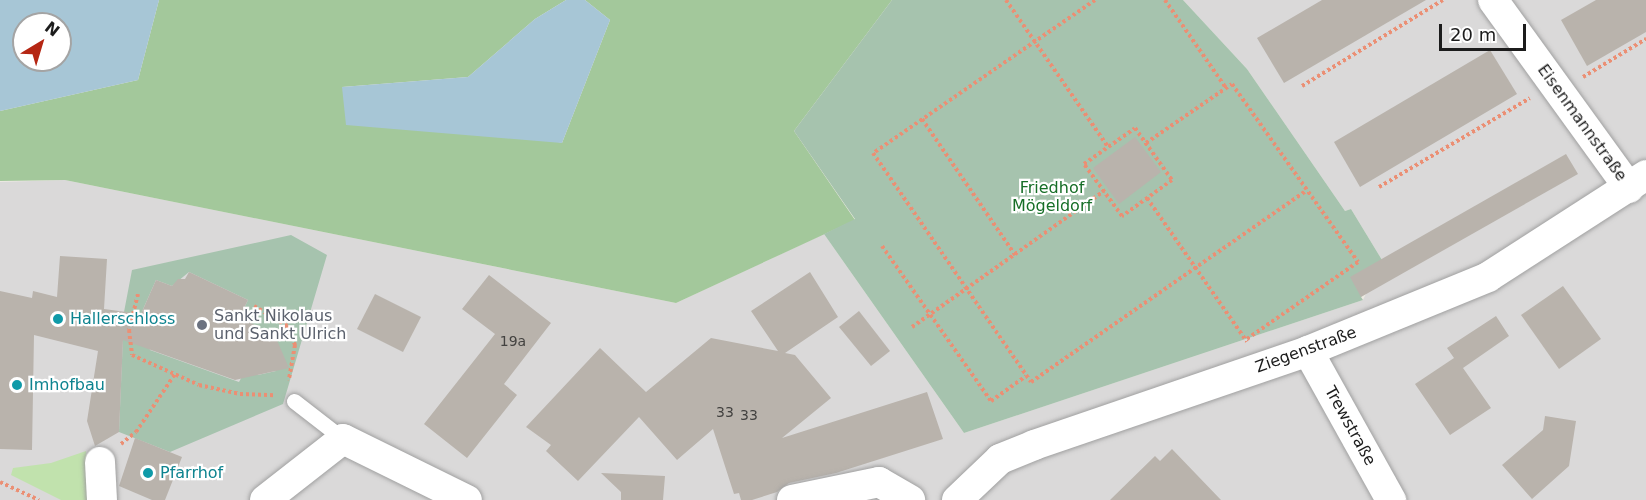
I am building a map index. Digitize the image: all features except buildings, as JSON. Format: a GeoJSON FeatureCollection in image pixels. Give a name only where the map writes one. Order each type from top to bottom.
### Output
{"type":"FeatureCollection","features":[{"type":"Feature","properties":{"kind":"street","name":"Eisenmannstraße"},"geometry":{"type":"LineString","coordinates":[[1493,0],[1556,87],[1638,181]]}},
{"type":"Feature","properties":{"kind":"street","name":"Ziegenstraße"},"geometry":{"type":"LineString","coordinates":[[957,500],[1000,459],[1034,444],[1308,351],[1488,277],[1638,181]]}},
{"type":"Feature","properties":{"kind":"street","name":"Trewstraße"},"geometry":{"type":"LineString","coordinates":[[1308,351],[1391,500]]}},
{"type":"Feature","properties":{"kind":"street"},"geometry":{"type":"LineString","coordinates":[[265,500],[342,439],[467,500]]}},
{"type":"Feature","properties":{"kind":"street"},"geometry":{"type":"LineString","coordinates":[[100,462],[102,500]]}},
{"type":"Feature","properties":{"kind":"street"},"geometry":{"type":"LineString","coordinates":[[792,500],[835,488],[879,482],[910,500]]}},
{"type":"Feature","properties":{"kind":"lane"},"geometry":{"type":"LineString","coordinates":[[290,398],[342,439]]}},
{"type":"Feature","properties":{"kind":"path"},"geometry":{"type":"LineString","coordinates":[[1006,0],[1108,147]]}},
{"type":"Feature","properties":{"kind":"path"},"geometry":{"type":"LineString","coordinates":[[1095,0],[873,153],[1031,382],[1306,190]]}},
{"type":"Feature","properties":{"kind":"path"},"geometry":{"type":"LineString","coordinates":[[1165,0],[1226,88]]}},
{"type":"Feature","properties":{"kind":"path"},"geometry":{"type":"LineString","coordinates":[[1302,86],[1443,0]]}},
{"type":"Feature","properties":{"kind":"path"},"geometry":{"type":"LineString","coordinates":[[1379,187],[1646,39]]}},
{"type":"Feature","properties":{"kind":"path"},"geometry":{"type":"LineString","coordinates":[[1146,143],[1232,84],[1358,262],[1246,339]]}},
{"type":"Feature","properties":{"kind":"path"},"geometry":{"type":"LineString","coordinates":[[922,119],[1015,255]]}},
{"type":"Feature","properties":{"kind":"path"},"geometry":{"type":"LineString","coordinates":[[1135,128],[1172,180],[1122,216],[1084,164],[1108,147],[1135,128]]}},
{"type":"Feature","properties":{"kind":"path"},"geometry":{"type":"LineString","coordinates":[[912,327],[1104,191]]}},
{"type":"Feature","properties":{"kind":"path"},"geometry":{"type":"LineString","coordinates":[[1147,198],[1246,339],[1256,368]]}},
{"type":"Feature","properties":{"kind":"path"},"geometry":{"type":"LineString","coordinates":[[882,246],[991,401],[1026,376]]}},
{"type":"Feature","properties":{"kind":"path"},"geometry":{"type":"LineString","coordinates":[[138,294],[129,330],[132,355],[175,374],[240,394],[290,398],[295,345],[287,326],[254,306]]}},
{"type":"Feature","properties":{"kind":"path"},"geometry":{"type":"LineString","coordinates":[[100,462],[136,432],[175,374]]}},
{"type":"Feature","properties":{"kind":"path"},"geometry":{"type":"LineString","coordinates":[[0,482],[39,500]]}},
{"type":"Feature","properties":{"kind":"shaded area"},"geometry":{"type":"Polygon","coordinates":[[[1183,0],[1646,0],[1646,500],[0,500],[0,182],[65,180],[676,303],[824,234],[964,433],[1363,300],[1382,260],[1351,209],[1345,211],[1247,69],[1183,0]]]}},
{"type":"Feature","properties":{"kind":"green space"},"geometry":{"type":"Polygon","coordinates":[[[159,0],[566,0],[535,19],[468,77],[342,87],[562,143],[610,20],[585,0],[892,0],[794,131],[855,220],[676,303],[65,180],[0,181],[0,111],[138,80],[159,0]]]}},
{"type":"Feature","properties":{"kind":"green space","name":"Friedhof Mögeldorf"},"geometry":{"type":"Polygon","coordinates":[[[892,0],[1183,0],[1247,69],[1345,211],[1351,209],[1382,260],[1361,297],[1363,300],[964,433],[824,234],[855,219],[794,131],[892,0]]]}},
{"type":"Feature","properties":{"kind":"green space"},"geometry":{"type":"Polygon","coordinates":[[[291,235],[327,255],[283,404],[170,452],[119,432],[124,312],[132,270],[291,235]],[[189,272],[172,286],[156,280],[140,316],[150,350],[239,382],[246,369],[258,375],[276,371],[240,316],[248,300],[189,272]]]}},
{"type":"Feature","properties":{"kind":"green space"},"geometry":{"type":"Polygon","coordinates":[[[86,451],[91,500],[61,500],[11,475],[13,468],[51,463],[86,451]]]}},
{"type":"Feature","properties":{"kind":"water"},"geometry":{"type":"Polygon","coordinates":[[[0,0],[159,0],[138,80],[0,111],[0,0]]]}},
{"type":"Feature","properties":{"kind":"water"},"geometry":{"type":"Polygon","coordinates":[[[566,0],[585,0],[610,20],[562,143],[346,125],[342,87],[468,77],[535,19],[566,0]]]}},
{"type":"Feature","properties":{"kind":"place","name":"Hallerschloss"},"geometry":{"type":"Point","coordinates":[58,319]}},
{"type":"Feature","properties":{"kind":"place","name":"Sankt Nikolaus und Sankt Ulrich"},"geometry":{"type":"Point","coordinates":[202,325]}},
{"type":"Feature","properties":{"kind":"place","name":"Imhofbau"},"geometry":{"type":"Point","coordinates":[17,385]}},
{"type":"Feature","properties":{"kind":"place","name":"Pfarrhof"},"geometry":{"type":"Point","coordinates":[148,473]}}]}
